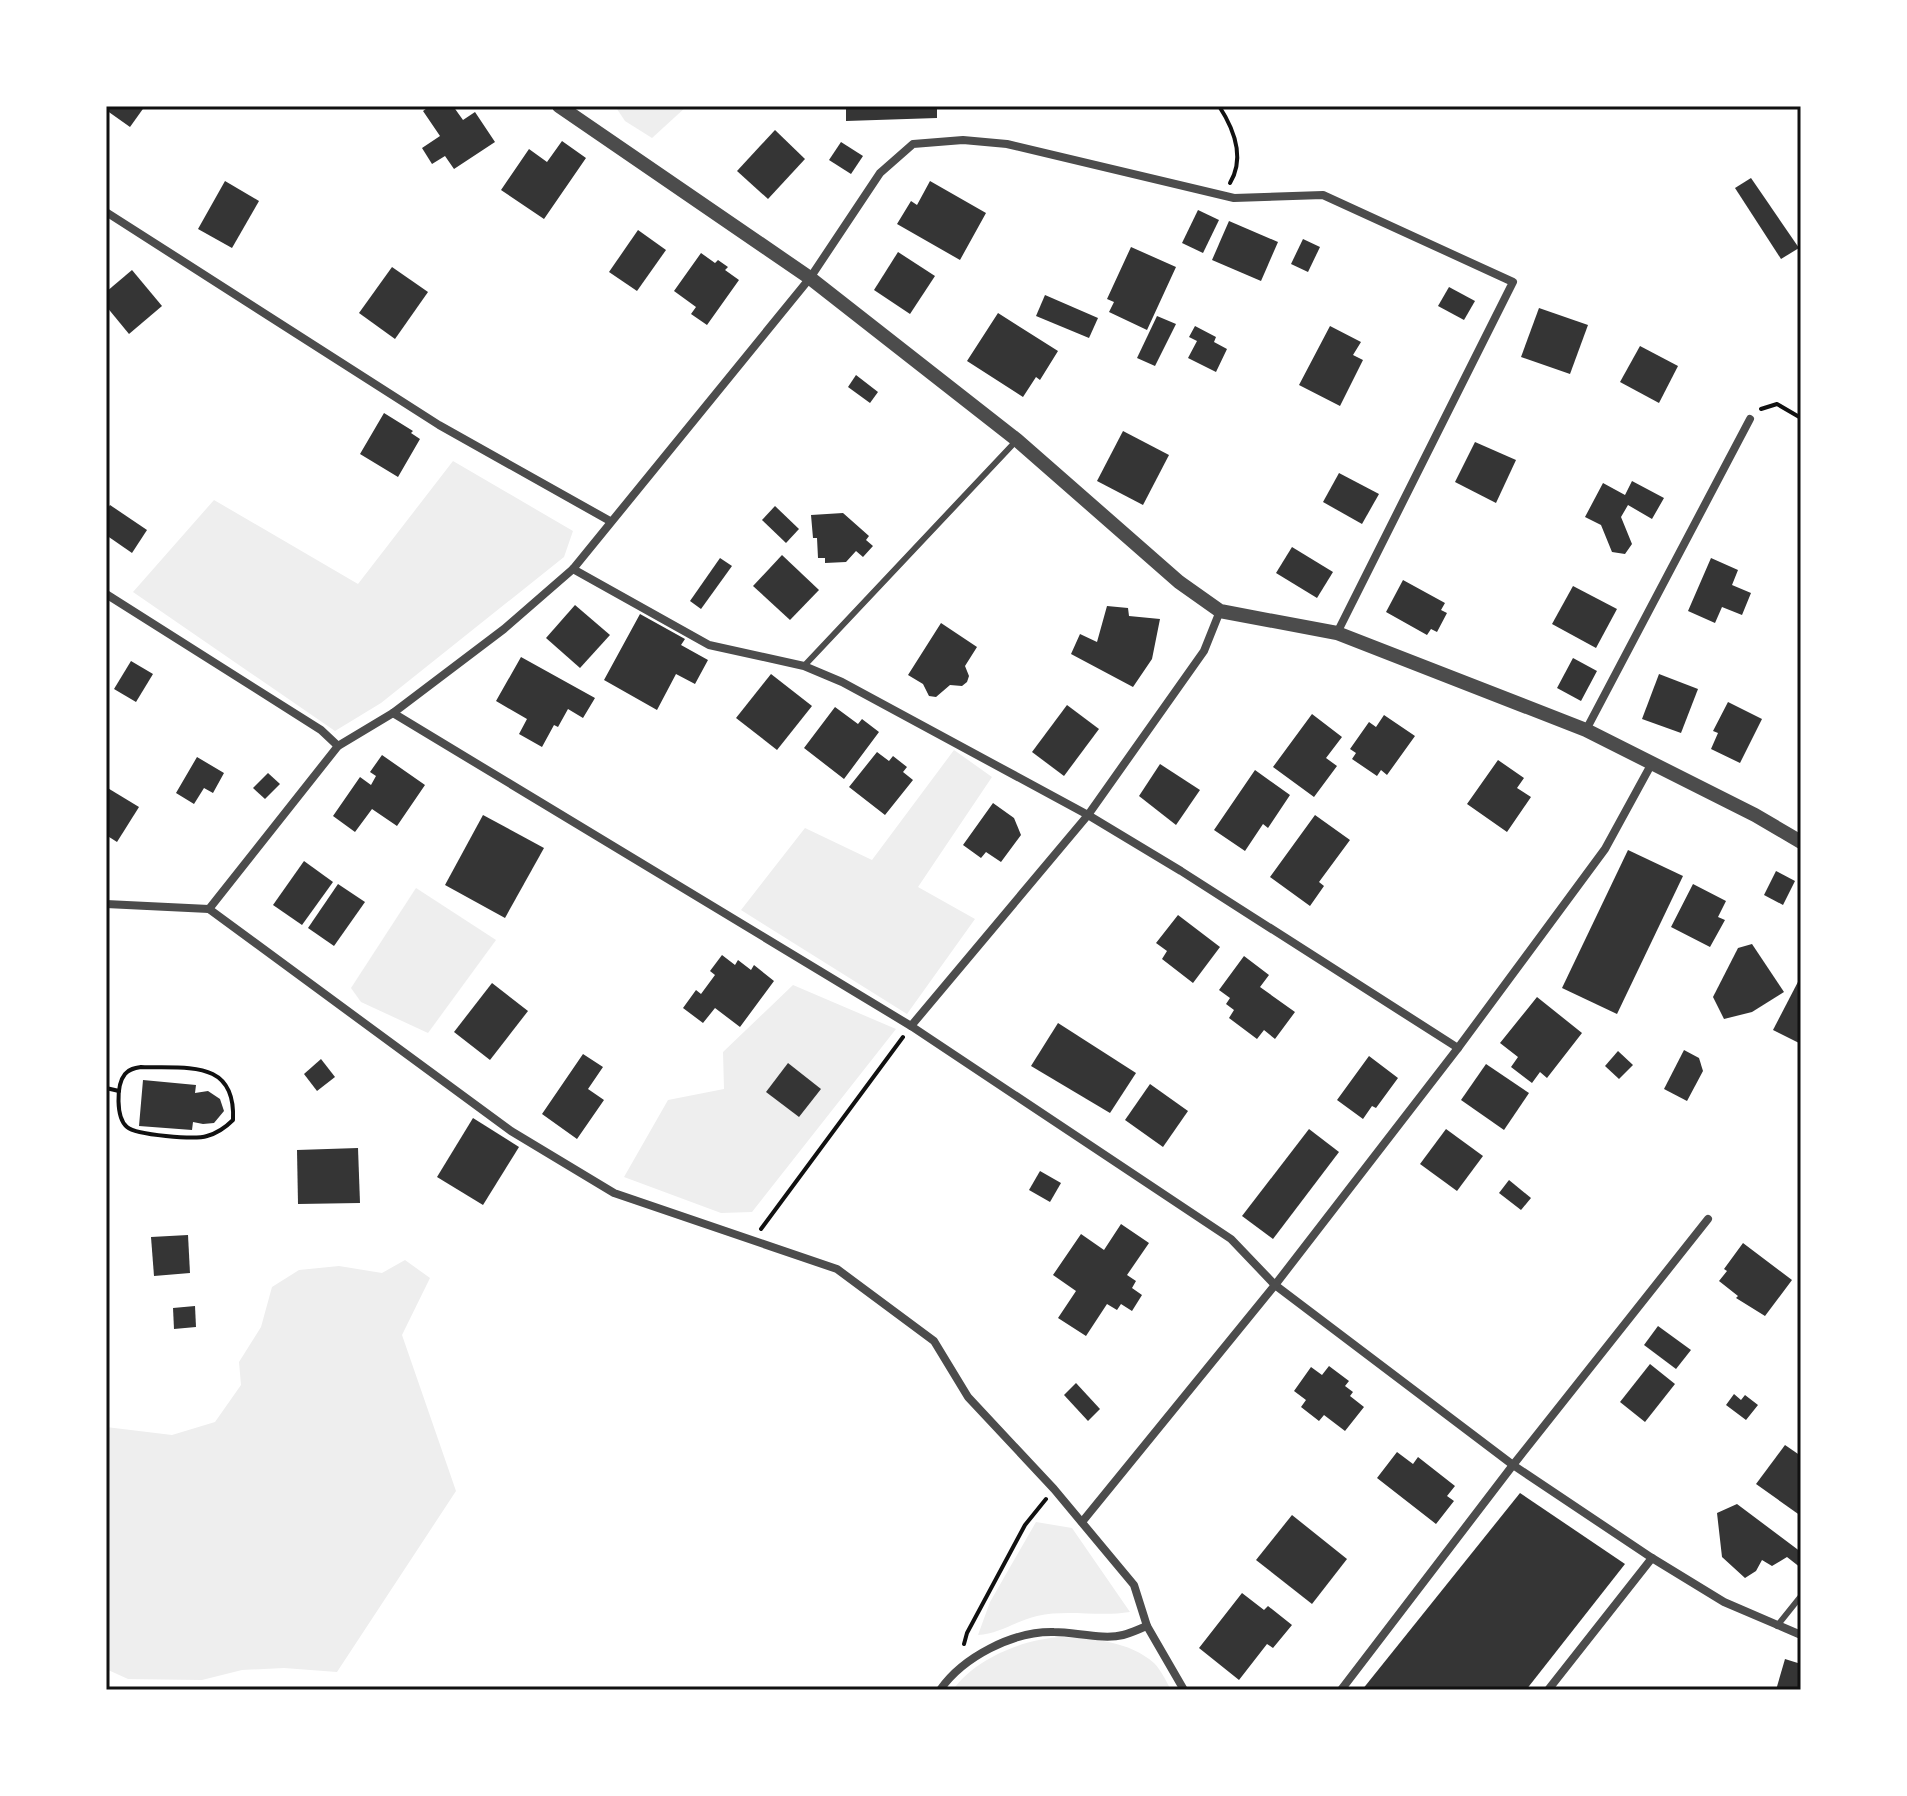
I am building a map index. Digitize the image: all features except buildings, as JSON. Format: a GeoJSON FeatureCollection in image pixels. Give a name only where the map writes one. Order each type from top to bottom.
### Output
{"type":"FeatureCollection","features":[{"type":"Feature","properties":{"kind":"street"},"geometry":{"type":"LineString","coordinates":[[559,106],[810,278],[1017,440],[1179,582],[1220,611],[1337,633],[1586,730],[1755,815],[1801,842]]}},
{"type":"Feature","properties":{"kind":"street"},"geometry":{"type":"LineString","coordinates":[[209,909],[338,746],[393,713],[504,629],[573,569],[810,278],[880,173],[913,144],[963,140],[1007,144],[1234,198],[1323,195],[1513,282],[1337,633]]}},
{"type":"Feature","properties":{"kind":"street"},"geometry":{"type":"LineString","coordinates":[[106,212],[439,425],[610,521]]}},
{"type":"Feature","properties":{"kind":"street"},"geometry":{"type":"LineString","coordinates":[[1586,730],[1750,419]]}},
{"type":"Feature","properties":{"kind":"street"},"geometry":{"type":"LineString","coordinates":[[573,569],[709,645],[804,666],[842,682],[1088,815],[1458,1048]]}},
{"type":"Feature","properties":{"kind":"street"},"geometry":{"type":"LineString","coordinates":[[106,594],[321,730],[338,746]]}},
{"type":"Feature","properties":{"kind":"street"},"geometry":{"type":"LineString","coordinates":[[911,1026],[1088,815],[1204,651],[1220,611]]}},
{"type":"Feature","properties":{"kind":"street"},"geometry":{"type":"LineString","coordinates":[[393,713],[911,1026],[1231,1239],[1275,1285],[1513,1465],[1724,1602],[1801,1635]]}},
{"type":"Feature","properties":{"kind":"street"},"geometry":{"type":"LineString","coordinates":[[1082,1522],[1275,1285],[1458,1048],[1605,849],[1652,763]]}},
{"type":"Feature","properties":{"kind":"street"},"geometry":{"type":"LineString","coordinates":[[106,904],[209,909],[511,1131],[614,1193],[837,1269],[934,1341],[968,1397],[1054,1489],[1134,1585],[1147,1626],[1184,1690]]}},
{"type":"Feature","properties":{"kind":"street"},"geometry":{"type":"LineString","coordinates":[[1341,1690],[1513,1465],[1708,1219]]}},
{"type":"Feature","properties":{"kind":"street"},"geometry":{"type":"LineString","coordinates":[[1548,1690],[1652,1558]]}},
{"type":"Feature","properties":{"kind":"street"},"geometry":{"type":"LineString","coordinates":[[940,1690],[960,1666],[990,1648],[1026,1636],[1050,1631],[1120,1636],[1147,1626]]}},
{"type":"Feature","properties":{"kind":"lane"},"geometry":{"type":"LineString","coordinates":[[804,666],[1017,440]]}},
{"type":"Feature","properties":{"kind":"lane"},"geometry":{"type":"LineString","coordinates":[[1777,1626],[1801,1596]]}},
{"type":"Feature","properties":{"kind":"path"},"geometry":{"type":"LineString","coordinates":[[1219,106],[1233,129],[1238,170],[1223,196]]}},
{"type":"Feature","properties":{"kind":"path"},"geometry":{"type":"LineString","coordinates":[[1750,419],[1762,407],[1777,404],[1801,418]]}},
{"type":"Feature","properties":{"kind":"path"},"geometry":{"type":"LineString","coordinates":[[752,1240],[911,1026]]}},
{"type":"Feature","properties":{"kind":"path"},"geometry":{"type":"LineString","coordinates":[[131,1069],[209,1071],[226,1083],[234,1100],[233,1120],[223,1129],[204,1137],[136,1132],[120,1119],[119,1091],[122,1077],[131,1069]]}},
{"type":"Feature","properties":{"kind":"path"},"geometry":{"type":"LineString","coordinates":[[106,1088],[119,1091]]}},
{"type":"Feature","properties":{"kind":"path"},"geometry":{"type":"LineString","coordinates":[[960,1666],[967,1633],[1025,1525],[1054,1489]]}},
{"type":"Feature","properties":{"kind":"shaded area"},"geometry":{"type":"Polygon","coordinates":[[[615,106],[687,106],[652,138],[625,121],[615,106]]]}},
{"type":"Feature","properties":{"kind":"shaded area"},"geometry":{"type":"Polygon","coordinates":[[[453,461],[573,531],[564,557],[381,703],[335,731],[133,592],[214,500],[358,584],[453,461]]]}},
{"type":"Feature","properties":{"kind":"shaded area"},"geometry":{"type":"Polygon","coordinates":[[[954,750],[992,777],[918,887],[975,919],[907,1014],[741,910],[805,828],[872,860],[954,750]]]}},
{"type":"Feature","properties":{"kind":"shaded area"},"geometry":{"type":"Polygon","coordinates":[[[416,888],[496,940],[428,1033],[361,1002],[351,988],[416,888]]]}},
{"type":"Feature","properties":{"kind":"shaded area"},"geometry":{"type":"Polygon","coordinates":[[[793,985],[896,1029],[752,1212],[721,1213],[624,1177],[668,1100],[724,1089],[723,1052],[793,985]]]}},
{"type":"Feature","properties":{"kind":"shaded area"},"geometry":{"type":"Polygon","coordinates":[[[405,1260],[430,1278],[402,1335],[456,1491],[337,1672],[284,1668],[242,1670],[202,1680],[128,1679],[106,1669],[106,1427],[172,1435],[215,1422],[241,1385],[239,1362],[261,1327],[272,1287],[299,1270],[339,1266],[382,1273],[405,1260]]]}},
{"type":"Feature","properties":{"kind":"shaded area"},"geometry":{"type":"Polygon","coordinates":[[[1036,1522],[1072,1528],[1130,1612],[1048,1614],[978,1635],[990,1602],[1036,1522]]]}},
{"type":"Feature","properties":{"kind":"shaded area"},"geometry":{"type":"Polygon","coordinates":[[[1063,1637],[1099,1640],[1134,1650],[1154,1663],[1171,1690],[953,1690],[974,1668],[1002,1652],[1033,1641],[1063,1637]]]}}]}
